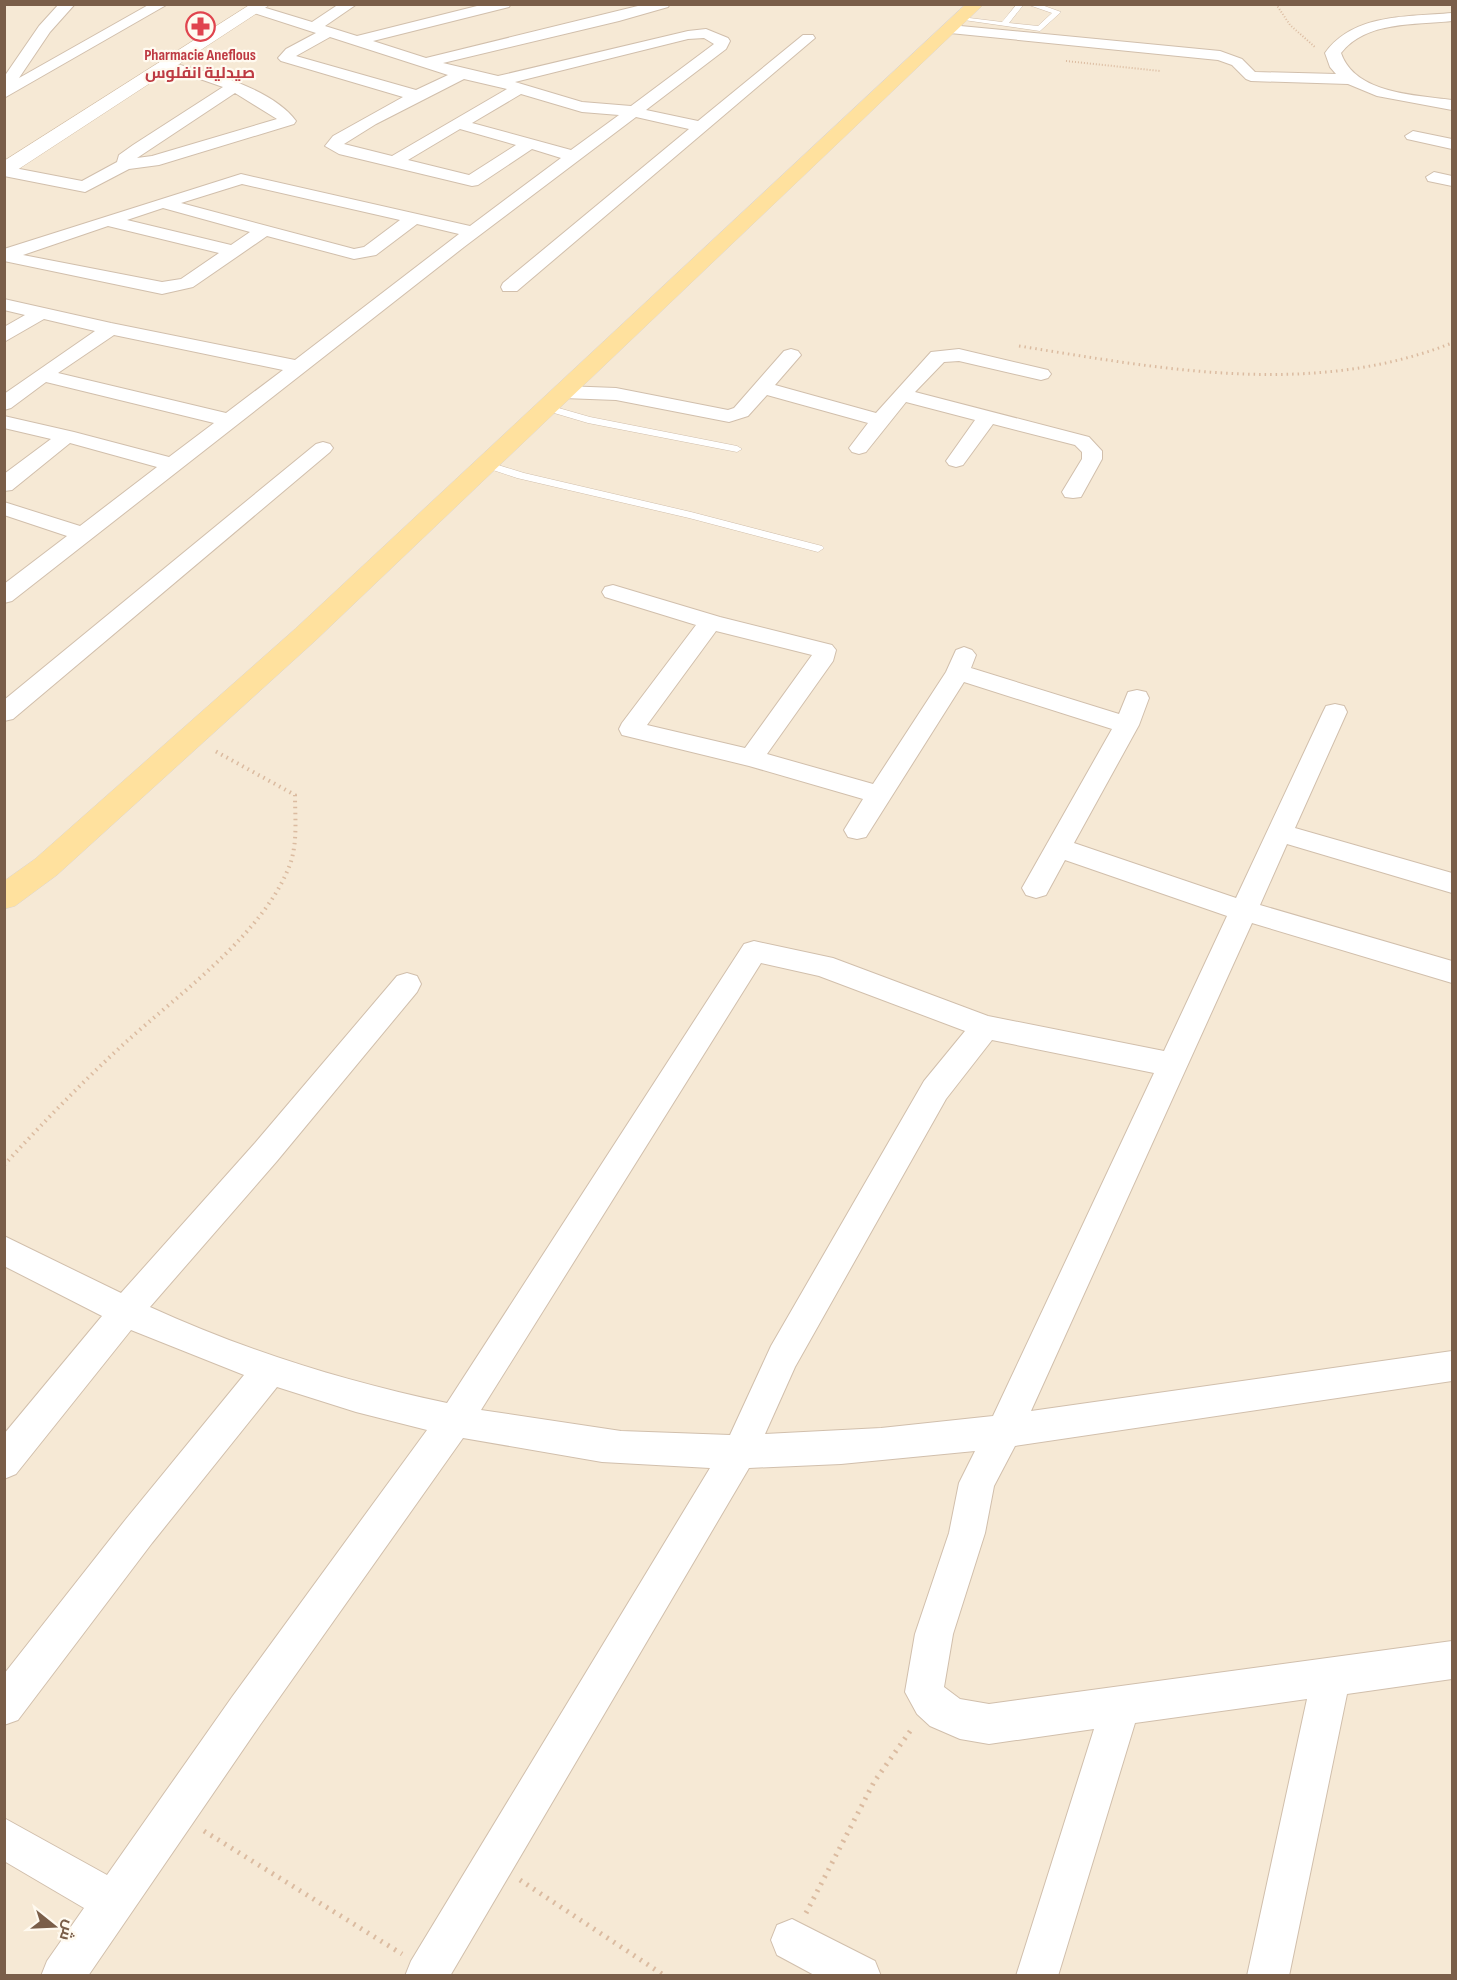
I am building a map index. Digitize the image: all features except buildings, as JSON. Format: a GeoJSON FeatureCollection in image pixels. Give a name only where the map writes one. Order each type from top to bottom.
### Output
{"type":"FeatureCollection","features":[{"type":"Feature","properties":{"kind":"main road"},"geometry":{"type":"LineString","coordinates":[[4,898],[46,867],[304,635],[963,18]]}},
{"type":"Feature","properties":{"kind":"main road"},"geometry":{"type":"LineString","coordinates":[[4,920],[46,867]]}},
{"type":"Feature","properties":{"kind":"street"},"geometry":{"type":"LineString","coordinates":[[4,91],[44,29],[68,4]]}},
{"type":"Feature","properties":{"kind":"street"},"geometry":{"type":"LineString","coordinates":[[4,91],[160,4]]}},
{"type":"Feature","properties":{"kind":"street"},"geometry":{"type":"LineString","coordinates":[[350,4],[286,58],[418,96]]}},
{"type":"Feature","properties":{"kind":"street"},"geometry":{"type":"LineString","coordinates":[[391,32],[434,4]]}},
{"type":"Feature","properties":{"kind":"street"},"geometry":{"type":"LineString","coordinates":[[359,40],[504,4]]}},
{"type":"Feature","properties":{"kind":"street"},"geometry":{"type":"LineString","coordinates":[[598,4],[657,41]]}},
{"type":"Feature","properties":{"kind":"street"},"geometry":{"type":"LineString","coordinates":[[427,62],[620,17],[663,4]]}},
{"type":"Feature","properties":{"kind":"street"},"geometry":{"type":"LineString","coordinates":[[4,170],[259,7],[320,30],[359,40],[462,74],[498,81],[560,102],[582,107],[631,111],[702,127]]}},
{"type":"Feature","properties":{"kind":"street"},"geometry":{"type":"LineString","coordinates":[[1452,17],[1354,31],[1336,47],[1334,57],[1351,79],[1373,91],[1452,105]]}},
{"type":"Feature","properties":{"kind":"street"},"geometry":{"type":"LineString","coordinates":[[963,18],[1220,56],[1237,62],[1251,76],[1351,79]]}},
{"type":"Feature","properties":{"kind":"street"},"geometry":{"type":"LineString","coordinates":[[4,596],[473,232],[631,111],[721,46],[723,41],[700,33],[657,41],[498,81]]}},
{"type":"Feature","properties":{"kind":"street"},"geometry":{"type":"LineString","coordinates":[[510,287],[808,38]]}},
{"type":"Feature","properties":{"kind":"street"},"geometry":{"type":"LineString","coordinates":[[124,164],[153,161],[287,122],[287,118],[236,86],[209,75],[166,68]]}},
{"type":"Feature","properties":{"kind":"street"},"geometry":{"type":"LineString","coordinates":[[462,74],[332,144],[334,149],[525,193]]}},
{"type":"Feature","properties":{"kind":"street"},"geometry":{"type":"LineString","coordinates":[[111,188],[125,159],[236,86]]}},
{"type":"Feature","properties":{"kind":"street"},"geometry":{"type":"LineString","coordinates":[[394,161],[520,88]]}},
{"type":"Feature","properties":{"kind":"street"},"geometry":{"type":"LineString","coordinates":[[459,124],[574,156]]}},
{"type":"Feature","properties":{"kind":"street"},"geometry":{"type":"LineString","coordinates":[[1413,136],[1452,144]]}},
{"type":"Feature","properties":{"kind":"street"},"geometry":{"type":"LineString","coordinates":[[472,181],[529,144]]}},
{"type":"Feature","properties":{"kind":"street"},"geometry":{"type":"LineString","coordinates":[[4,170],[85,187],[111,188],[140,210]]}},
{"type":"Feature","properties":{"kind":"street"},"geometry":{"type":"LineString","coordinates":[[1434,177],[1452,181]]}},
{"type":"Feature","properties":{"kind":"street"},"geometry":{"type":"LineString","coordinates":[[4,255],[162,202],[240,179],[473,232]]}},
{"type":"Feature","properties":{"kind":"street"},"geometry":{"type":"LineString","coordinates":[[162,202],[354,254],[364,254],[413,219]]}},
{"type":"Feature","properties":{"kind":"street"},"geometry":{"type":"LineString","coordinates":[[107,221],[234,251]]}},
{"type":"Feature","properties":{"kind":"street"},"geometry":{"type":"LineString","coordinates":[[4,255],[162,288],[187,283],[264,230]]}},
{"type":"Feature","properties":{"kind":"street"},"geometry":{"type":"LineString","coordinates":[[4,304],[111,329],[299,367]]}},
{"type":"Feature","properties":{"kind":"street"},"geometry":{"type":"LineString","coordinates":[[4,336],[42,312]]}},
{"type":"Feature","properties":{"kind":"street"},"geometry":{"type":"LineString","coordinates":[[4,404],[42,375],[111,329]]}},
{"type":"Feature","properties":{"kind":"street"},"geometry":{"type":"LineString","coordinates":[[859,448],[882,422],[901,395],[938,356],[946,354],[1041,374]]}},
{"type":"Feature","properties":{"kind":"street"},"geometry":{"type":"LineString","coordinates":[[556,400],[616,394],[729,416],[741,412],[791,355]]}},
{"type":"Feature","properties":{"kind":"street"},"geometry":{"type":"LineString","coordinates":[[589,368],[616,394]]}},
{"type":"Feature","properties":{"kind":"street"},"geometry":{"type":"LineString","coordinates":[[42,375],[229,420]]}},
{"type":"Feature","properties":{"kind":"street"},"geometry":{"type":"LineString","coordinates":[[763,388],[882,422]]}},
{"type":"Feature","properties":{"kind":"street"},"geometry":{"type":"LineString","coordinates":[[901,395],[1082,441],[1092,451],[1092,459],[1073,492]]}},
{"type":"Feature","properties":{"kind":"street"},"geometry":{"type":"LineString","coordinates":[[956,461],[987,418]]}},
{"type":"Feature","properties":{"kind":"street"},"geometry":{"type":"LineString","coordinates":[[4,423],[67,436],[173,465]]}},
{"type":"Feature","properties":{"kind":"street"},"geometry":{"type":"LineString","coordinates":[[4,485],[67,436]]}},
{"type":"Feature","properties":{"kind":"street"},"geometry":{"type":"LineString","coordinates":[[4,713],[322,447]]}},
{"type":"Feature","properties":{"kind":"street"},"geometry":{"type":"LineString","coordinates":[[4,508],[84,535]]}},
{"type":"Feature","properties":{"kind":"street"},"geometry":{"type":"LineString","coordinates":[[613,592],[711,622],[824,650],[821,661],[751,758]]}},
{"type":"Feature","properties":{"kind":"street"},"geometry":{"type":"LineString","coordinates":[[711,622],[631,729],[751,758],[879,795]]}},
{"type":"Feature","properties":{"kind":"street"},"geometry":{"type":"LineString","coordinates":[[857,830],[961,664],[1127,725]]}},
{"type":"Feature","properties":{"kind":"street"},"geometry":{"type":"LineString","coordinates":[[1036,888],[1127,725],[1137,698]]}},
{"type":"Feature","properties":{"kind":"street"},"geometry":{"type":"LineString","coordinates":[[1335,712],[1004,1431],[977,1483],[967,1533],[934,1634],[924,1692],[931,1702],[948,1716],[989,1724],[1452,1660]]}},
{"type":"Feature","properties":{"kind":"street"},"geometry":{"type":"LineString","coordinates":[[1280,833],[1452,883]]}},
{"type":"Feature","properties":{"kind":"street"},"geometry":{"type":"LineString","coordinates":[[1059,848],[1244,911],[1452,972]]}},
{"type":"Feature","properties":{"kind":"street"},"geometry":{"type":"LineString","coordinates":[[62,1976],[246,1711],[454,1422],[754,951],[823,966],[984,1027],[1173,1065]]}},
{"type":"Feature","properties":{"kind":"street"},"geometry":{"type":"LineString","coordinates":[[4,1462],[126,1311],[266,1152],[407,984]]}},
{"type":"Feature","properties":{"kind":"street"},"geometry":{"type":"LineString","coordinates":[[427,1973],[740,1451],[783,1357],[935,1090],[984,1027]]}},
{"type":"Feature","properties":{"kind":"street"},"geometry":{"type":"LineString","coordinates":[[4,1250],[126,1311],[191,1340],[270,1369],[375,1403],[454,1422],[575,1442],[677,1451],[740,1451],[886,1444],[1004,1431],[1073,1419],[1452,1366]]}},
{"type":"Feature","properties":{"kind":"street"},"geometry":{"type":"LineString","coordinates":[[4,1706],[139,1531],[270,1369]]}},
{"type":"Feature","properties":{"kind":"street"},"geometry":{"type":"LineString","coordinates":[[1268,1976],[1331,1677]]}},
{"type":"Feature","properties":{"kind":"street"},"geometry":{"type":"LineString","coordinates":[[1037,1976],[1121,1705]]}},
{"type":"Feature","properties":{"kind":"street"},"geometry":{"type":"LineString","coordinates":[[4,1838],[114,1902]]}},
{"type":"Feature","properties":{"kind":"street"},"geometry":{"type":"LineString","coordinates":[[792,1940],[860,1976]]}},
{"type":"Feature","properties":{"kind":"lane"},"geometry":{"type":"LineString","coordinates":[[1003,25],[1022,4]]}},
{"type":"Feature","properties":{"kind":"lane"},"geometry":{"type":"LineString","coordinates":[[963,18],[1003,25],[1019,27],[1042,29],[1057,12],[1032,10],[1019,27]]}},
{"type":"Feature","properties":{"kind":"lane"},"geometry":{"type":"LineString","coordinates":[[556,400],[588,420],[737,449]]}},
{"type":"Feature","properties":{"kind":"lane"},"geometry":{"type":"LineString","coordinates":[[485,464],[521,476],[691,515],[818,548]]}},
{"type":"Feature","properties":{"kind":"path"},"geometry":{"type":"LineString","coordinates":[[1276,4],[1305,40],[1334,57]]}},
{"type":"Feature","properties":{"kind":"path"},"geometry":{"type":"LineString","coordinates":[[1019,346],[1171,369],[1294,374],[1344,371],[1397,362],[1452,343]]}},
{"type":"Feature","properties":{"kind":"path"},"geometry":{"type":"LineString","coordinates":[[4,1165],[99,1067],[241,937],[274,897],[289,867],[294,844],[295,795],[190,737]]}},
{"type":"Feature","properties":{"kind":"path"},"geometry":{"type":"LineString","coordinates":[[792,1940],[874,1782],[931,1702]]}},
{"type":"Feature","properties":{"kind":"path"},"geometry":{"type":"LineString","coordinates":[[176,1814],[427,1973]]}},
{"type":"Feature","properties":{"kind":"path"},"geometry":{"type":"LineString","coordinates":[[493,1863],[665,1976]]}},
{"type":"Feature","properties":{"kind":"shaded area"},"geometry":{"type":"Polygon","coordinates":[[[5,5],[1452,5],[1452,1975],[5,1975],[5,5]]]}},
{"type":"Feature","properties":{"kind":"place","name":"Pharmacie Aneflous صيدلية انفلوس"},"geometry":{"type":"Point","coordinates":[200,27]}}]}
